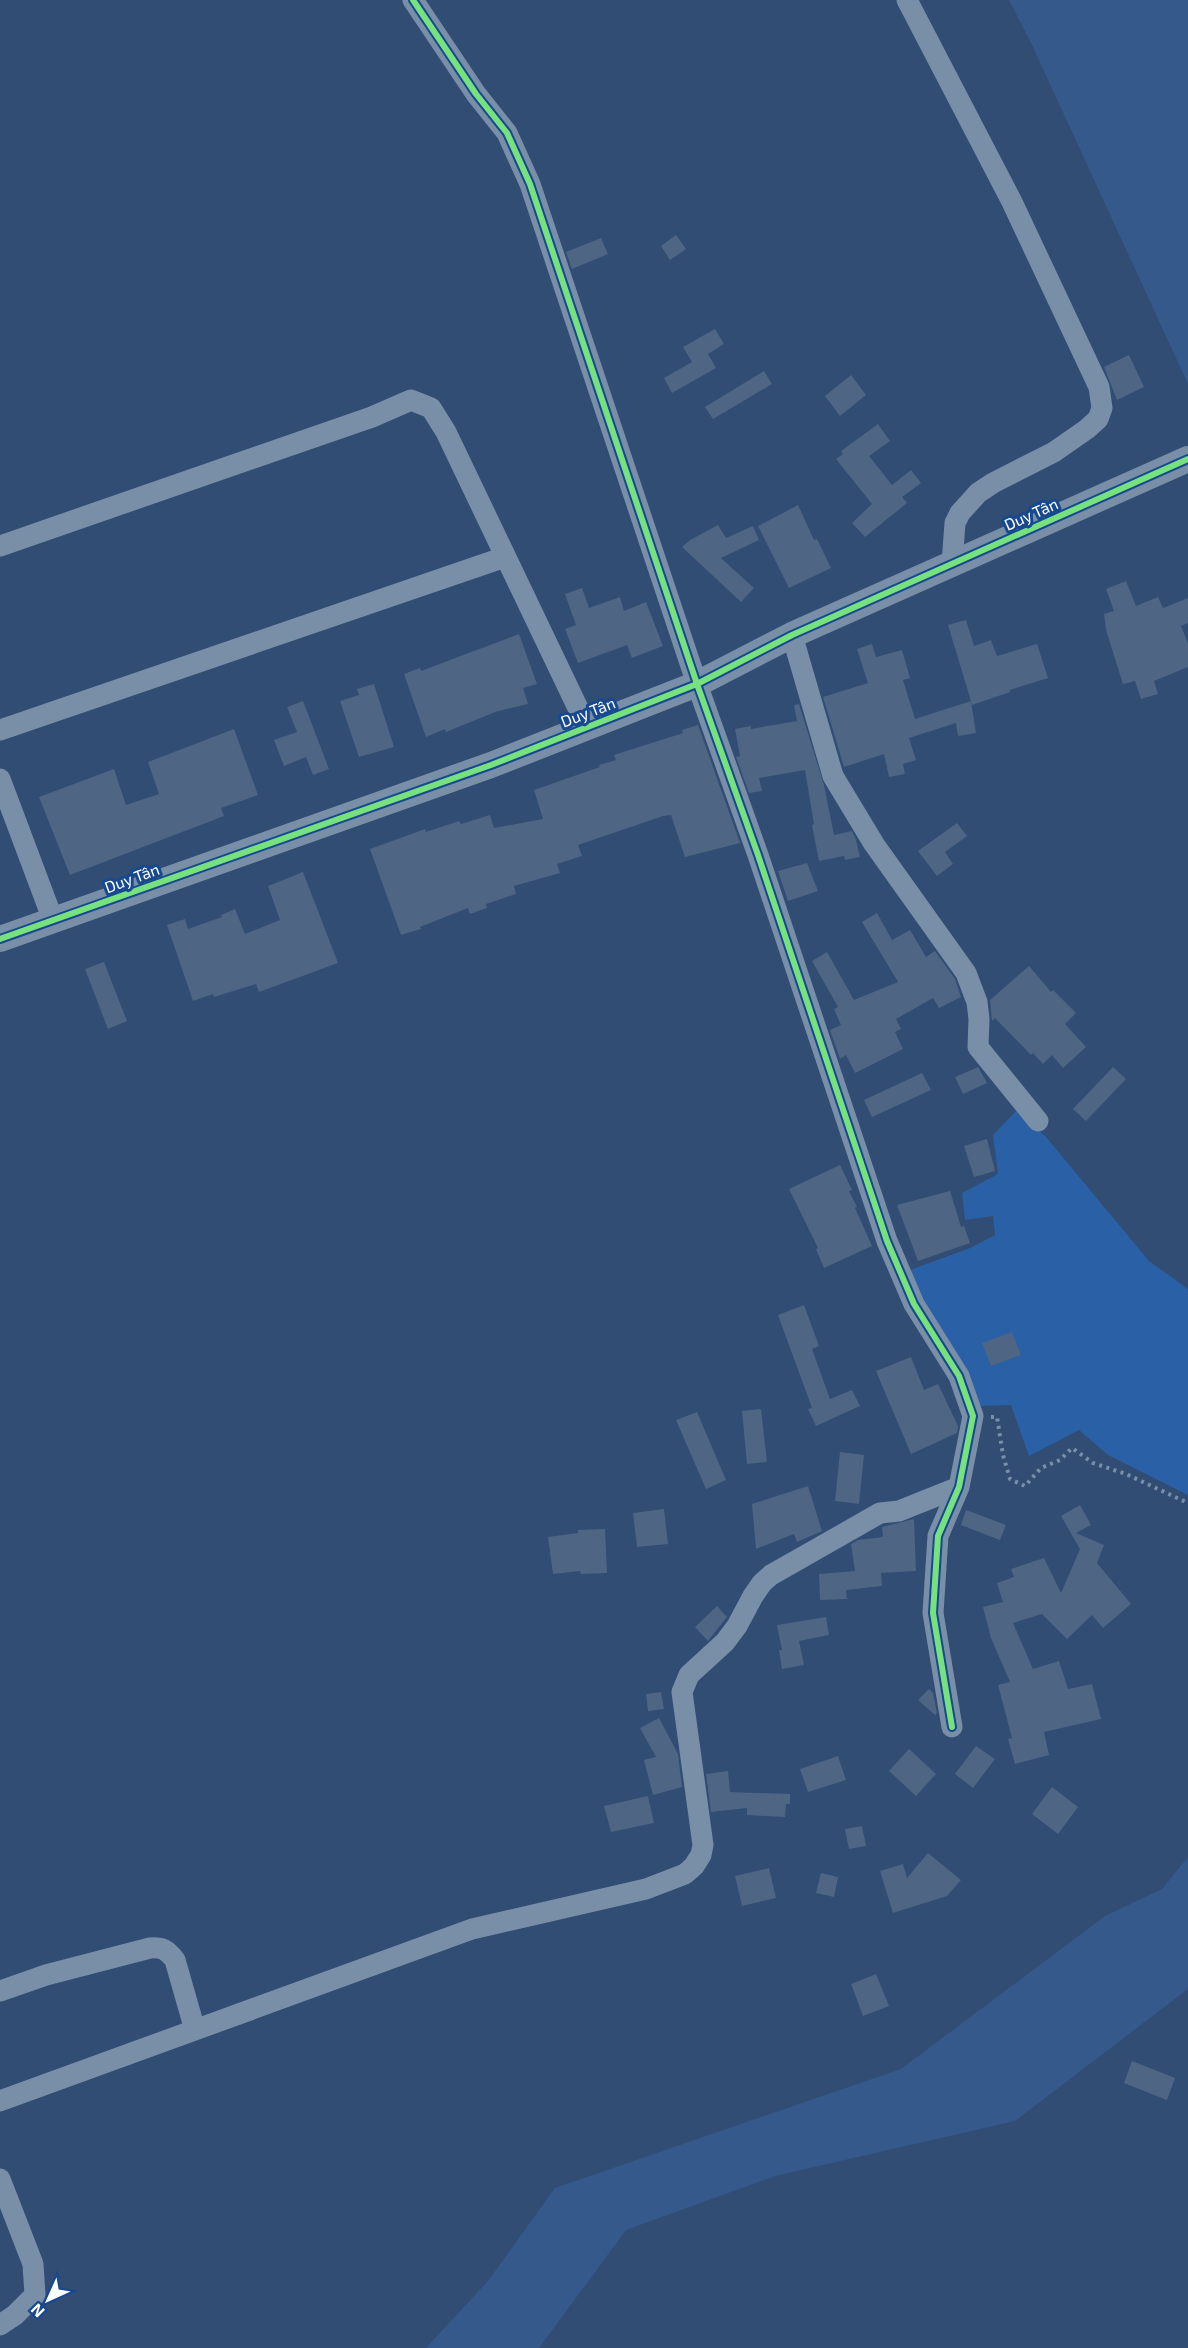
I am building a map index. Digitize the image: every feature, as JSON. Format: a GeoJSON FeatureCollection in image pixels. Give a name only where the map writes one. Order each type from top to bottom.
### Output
{"type":"FeatureCollection","features":[{"type":"Feature","properties":{"kind":"street"},"geometry":{"type":"LineString","coordinates":[[413,0],[476,94],[507,133],[530,184],[887,1241],[914,1304],[959,1376],[973,1416],[959,1487],[938,1536],[933,1612],[952,1727]]}},
{"type":"Feature","properties":{"kind":"street"},"geometry":{"type":"LineString","coordinates":[[907,0],[1012,202],[1099,387],[1102,408],[1098,420],[1079,435],[1054,452],[978,493],[960,513],[955,523],[952,564]]}},
{"type":"Feature","properties":{"kind":"street"},"geometry":{"type":"LineString","coordinates":[[0,546],[372,417],[411,400],[431,408],[446,432],[586,727]]}},
{"type":"Feature","properties":{"kind":"street","name":"Duy Tân"},"geometry":{"type":"LineString","coordinates":[[0,939],[491,765],[697,684],[792,635],[1179,463]]}},
{"type":"Feature","properties":{"kind":"street"},"geometry":{"type":"LineString","coordinates":[[0,730],[506,557]]}},
{"type":"Feature","properties":{"kind":"street"},"geometry":{"type":"LineString","coordinates":[[792,635],[833,776],[874,844],[966,973],[979,1019],[978,1047],[1038,1121]]}},
{"type":"Feature","properties":{"kind":"street"},"geometry":{"type":"LineString","coordinates":[[0,779],[53,920]]}},
{"type":"Feature","properties":{"kind":"street"},"geometry":{"type":"LineString","coordinates":[[0,2101],[472,1929],[646,1889],[685,1874],[701,1855],[703,1845],[682,1692],[690,1675],[725,1642],[753,1596],[771,1575],[874,1516],[909,1508],[959,1487]]}},
{"type":"Feature","properties":{"kind":"street"},"geometry":{"type":"LineString","coordinates":[[0,1991],[46,1975],[161,1947],[168,1951],[175,1960],[195,2030]]}},
{"type":"Feature","properties":{"kind":"street"},"geometry":{"type":"LineString","coordinates":[[0,2179],[33,2264],[35,2295],[15,2315],[0,2325]]}},
{"type":"Feature","properties":{"kind":"path"},"geometry":{"type":"LineString","coordinates":[[973,1416],[997,1417],[1003,1455],[1010,1479],[1025,1486],[1041,1468],[1060,1460],[1072,1448],[1093,1463],[1126,1474],[1188,1503]]}},
{"type":"Feature","properties":{"kind":"shaded area"},"geometry":{"type":"Polygon","coordinates":[[[1009,0],[1188,0],[1188,384],[1032,45],[1009,0]]]}},
{"type":"Feature","properties":{"kind":"shaded area"},"geometry":{"type":"Polygon","coordinates":[[[1017,1110],[1046,1137],[1149,1261],[1188,1289],[1188,1495],[1108,1455],[1079,1430],[1029,1456],[1011,1405],[976,1406],[902,1273],[970,1248],[995,1235],[993,1216],[965,1220],[962,1193],[998,1174],[993,1135],[1017,1110]]]}},
{"type":"Feature","properties":{"kind":"shaded area"},"geometry":{"type":"Polygon","coordinates":[[[1188,1857],[1188,1989],[1015,2121],[775,2176],[626,2230],[539,2348],[426,2348],[488,2281],[555,2188],[901,2069],[1105,1916],[1162,1889],[1188,1857]]]}},
{"type":"Feature","properties":{"kind":"building"},"geometry":{"type":"Polygon","coordinates":[[[676,235],[686,249],[670,260],[661,246],[676,235]]]}},
{"type":"Feature","properties":{"kind":"building"},"geometry":{"type":"Polygon","coordinates":[[[601,238],[608,254],[572,269],[566,252],[601,238]]]}},
{"type":"Feature","properties":{"kind":"building"},"geometry":{"type":"Polygon","coordinates":[[[715,329],[724,344],[708,354],[716,368],[672,393],[664,378],[692,362],[683,347],[715,329]]]}},
{"type":"Feature","properties":{"kind":"building"},"geometry":{"type":"Polygon","coordinates":[[[1129,355],[1144,387],[1117,400],[1104,367],[1129,355]]]}},
{"type":"Feature","properties":{"kind":"building"},"geometry":{"type":"Polygon","coordinates":[[[764,371],[772,384],[713,419],[705,407],[764,371]]]}},
{"type":"Feature","properties":{"kind":"building"},"geometry":{"type":"Polygon","coordinates":[[[851,375],[866,395],[840,416],[825,396],[851,375]]]}},
{"type":"Feature","properties":{"kind":"building"},"geometry":{"type":"Polygon","coordinates":[[[878,424],[890,441],[869,456],[892,485],[911,470],[921,483],[902,497],[907,503],[865,537],[852,523],[872,504],[836,459],[843,454],[841,451],[878,424]]]}},
{"type":"Feature","properties":{"kind":"building"},"geometry":{"type":"Polygon","coordinates":[[[798,505],[814,540],[817,539],[831,568],[789,588],[758,526],[798,505]]]}},
{"type":"Feature","properties":{"kind":"building"},"geometry":{"type":"Polygon","coordinates":[[[718,525],[726,538],[753,526],[759,540],[721,558],[754,588],[741,602],[682,547],[690,540],[718,525]]]}},
{"type":"Feature","properties":{"kind":"building"},"geometry":{"type":"Polygon","coordinates":[[[1126,581],[1136,606],[1158,597],[1163,608],[1188,598],[1188,623],[1181,626],[1188,643],[1188,667],[1154,681],[1158,694],[1141,699],[1135,681],[1123,684],[1106,630],[1104,614],[1114,611],[1106,589],[1126,581]]]}},
{"type":"Feature","properties":{"kind":"building"},"geometry":{"type":"Polygon","coordinates":[[[582,588],[589,608],[620,597],[624,611],[646,602],[663,646],[632,658],[627,645],[578,663],[565,629],[576,625],[565,594],[582,588]]]}},
{"type":"Feature","properties":{"kind":"building"},"geometry":{"type":"Polygon","coordinates":[[[966,620],[974,646],[991,640],[997,656],[1037,644],[1048,678],[972,705],[948,625],[966,620]]]}},
{"type":"Feature","properties":{"kind":"building"},"geometry":{"type":"Polygon","coordinates":[[[519,634],[537,684],[523,688],[528,704],[495,712],[446,732],[445,729],[426,737],[404,674],[420,668],[421,671],[519,634]]]}},
{"type":"Feature","properties":{"kind":"building"},"geometry":{"type":"Polygon","coordinates":[[[872,644],[876,657],[902,650],[910,678],[903,680],[915,719],[971,701],[976,733],[958,736],[956,723],[909,738],[916,760],[903,764],[905,774],[889,777],[884,754],[844,767],[823,697],[868,683],[857,649],[872,644]]]}},
{"type":"Feature","properties":{"kind":"building"},"geometry":{"type":"Polygon","coordinates":[[[374,684],[394,747],[359,757],[340,701],[359,695],[357,689],[374,684]]]}},
{"type":"Feature","properties":{"kind":"building"},"geometry":{"type":"Polygon","coordinates":[[[303,701],[329,769],[313,775],[306,757],[284,766],[274,740],[297,732],[287,707],[303,701]]]}},
{"type":"Feature","properties":{"kind":"building"},"geometry":{"type":"Polygon","coordinates":[[[799,704],[824,785],[834,835],[852,831],[860,857],[845,860],[844,856],[819,861],[805,770],[759,778],[762,791],[749,793],[736,757],[740,756],[735,729],[751,726],[751,729],[797,721],[794,705],[799,704]]]}},
{"type":"Feature","properties":{"kind":"building"},"geometry":{"type":"Polygon","coordinates":[[[698,725],[740,843],[685,857],[671,815],[663,816],[578,845],[582,856],[557,864],[560,873],[514,886],[516,894],[486,904],[487,908],[470,914],[468,908],[420,927],[421,929],[401,935],[370,849],[425,829],[426,832],[459,821],[461,824],[490,815],[494,828],[543,819],[534,790],[616,760],[614,755],[683,733],[682,730],[698,725]]]}},
{"type":"Feature","properties":{"kind":"building"},"geometry":{"type":"Polygon","coordinates":[[[234,729],[258,795],[221,808],[224,816],[70,875],[39,797],[114,769],[126,805],[159,794],[148,762],[234,729]]]}},
{"type":"Feature","properties":{"kind":"building"},"geometry":{"type":"Polygon","coordinates":[[[957,823],[967,836],[945,852],[953,864],[937,876],[918,851],[957,823]]]}},
{"type":"Feature","properties":{"kind":"building"},"geometry":{"type":"Polygon","coordinates":[[[807,863],[818,891],[788,901],[778,871],[807,863]]]}},
{"type":"Feature","properties":{"kind":"building"},"geometry":{"type":"Polygon","coordinates":[[[303,872],[338,963],[259,992],[256,984],[193,1001],[167,925],[185,919],[188,929],[222,917],[221,915],[235,909],[245,934],[280,920],[268,886],[303,872]]]}},
{"type":"Feature","properties":{"kind":"building"},"geometry":{"type":"Polygon","coordinates":[[[877,913],[892,940],[910,930],[926,957],[935,951],[955,979],[961,997],[939,1008],[933,998],[896,1019],[901,1029],[895,1032],[903,1049],[855,1073],[846,1055],[840,1059],[830,1030],[841,1025],[834,1009],[838,1007],[812,961],[827,952],[854,1000],[898,982],[862,922],[877,913]]]}},
{"type":"Feature","properties":{"kind":"building"},"geometry":{"type":"Polygon","coordinates":[[[104,962],[127,1021],[108,1029],[85,969],[104,962]]]}},
{"type":"Feature","properties":{"kind":"building"},"geometry":{"type":"Polygon","coordinates":[[[1029,966],[1051,992],[1053,990],[1076,1013],[1065,1024],[1086,1047],[1063,1068],[1052,1055],[1043,1064],[1033,1053],[1031,1055],[995,1018],[992,1021],[990,1000],[1029,966]]]}},
{"type":"Feature","properties":{"kind":"building"},"geometry":{"type":"Polygon","coordinates":[[[978,1067],[987,1083],[963,1094],[955,1077],[978,1067]]]}},
{"type":"Feature","properties":{"kind":"building"},"geometry":{"type":"Polygon","coordinates":[[[1113,1067],[1126,1079],[1086,1121],[1073,1109],[1113,1067]]]}},
{"type":"Feature","properties":{"kind":"building"},"geometry":{"type":"Polygon","coordinates":[[[922,1073],[931,1090],[872,1117],[864,1100],[922,1073]]]}},
{"type":"Feature","properties":{"kind":"building"},"geometry":{"type":"Polygon","coordinates":[[[987,1139],[995,1171],[974,1177],[964,1146],[987,1139]]]}},
{"type":"Feature","properties":{"kind":"building"},"geometry":{"type":"Polygon","coordinates":[[[840,1165],[852,1190],[849,1191],[857,1207],[855,1208],[872,1246],[824,1268],[816,1249],[818,1248],[789,1189],[840,1165]]]}},
{"type":"Feature","properties":{"kind":"building"},"geometry":{"type":"Polygon","coordinates":[[[950,1191],[961,1227],[964,1226],[970,1243],[918,1261],[897,1205],[950,1191]]]}},
{"type":"Feature","properties":{"kind":"building"},"geometry":{"type":"Polygon","coordinates":[[[804,1305],[819,1346],[812,1349],[830,1399],[852,1390],[860,1406],[816,1426],[808,1409],[812,1408],[778,1315],[804,1305]]]}},
{"type":"Feature","properties":{"kind":"building"},"geometry":{"type":"Polygon","coordinates":[[[1012,1332],[1021,1355],[991,1366],[982,1343],[1012,1332]]]}},
{"type":"Feature","properties":{"kind":"building"},"geometry":{"type":"Polygon","coordinates":[[[911,1357],[924,1390],[938,1384],[958,1426],[957,1433],[911,1454],[876,1371],[911,1357]]]}},
{"type":"Feature","properties":{"kind":"building"},"geometry":{"type":"Polygon","coordinates":[[[761,1409],[767,1462],[747,1464],[742,1411],[761,1409]]]}},
{"type":"Feature","properties":{"kind":"building"},"geometry":{"type":"Polygon","coordinates":[[[697,1412],[726,1480],[706,1489],[676,1420],[697,1412]]]}},
{"type":"Feature","properties":{"kind":"building"},"geometry":{"type":"Polygon","coordinates":[[[840,1452],[864,1455],[859,1504],[835,1501],[840,1452]]]}},
{"type":"Feature","properties":{"kind":"building"},"geometry":{"type":"Polygon","coordinates":[[[808,1486],[822,1531],[797,1542],[794,1534],[756,1549],[752,1504],[808,1486]]]}},
{"type":"Feature","properties":{"kind":"building"},"geometry":{"type":"Polygon","coordinates":[[[1080,1505],[1091,1525],[1076,1533],[1104,1545],[1097,1563],[1131,1604],[1103,1628],[1092,1615],[1067,1639],[1042,1614],[1013,1623],[1033,1669],[1059,1661],[1068,1689],[1092,1684],[1101,1719],[1044,1732],[1049,1755],[1015,1764],[1008,1739],[1012,1738],[998,1685],[1010,1682],[991,1638],[983,1607],[1003,1602],[997,1583],[1014,1577],[1011,1569],[1044,1558],[1061,1593],[1080,1549],[1061,1516],[1080,1505]]]}},
{"type":"Feature","properties":{"kind":"building"},"geometry":{"type":"Polygon","coordinates":[[[664,1509],[668,1544],[637,1547],[633,1513],[664,1509]]]}},
{"type":"Feature","properties":{"kind":"building"},"geometry":{"type":"Polygon","coordinates":[[[966,1510],[1006,1525],[1000,1540],[961,1525],[966,1510]]]}},
{"type":"Feature","properties":{"kind":"building"},"geometry":{"type":"Polygon","coordinates":[[[914,1519],[916,1571],[881,1573],[882,1586],[846,1590],[847,1599],[820,1600],[819,1574],[855,1571],[851,1544],[858,1540],[883,1537],[882,1527],[914,1519]]]}},
{"type":"Feature","properties":{"kind":"building"},"geometry":{"type":"Polygon","coordinates":[[[605,1529],[607,1573],[581,1574],[580,1571],[553,1574],[548,1537],[578,1533],[578,1530],[605,1529]]]}},
{"type":"Feature","properties":{"kind":"building"},"geometry":{"type":"Polygon","coordinates":[[[717,1606],[727,1617],[708,1641],[695,1627],[717,1606]]]}},
{"type":"Feature","properties":{"kind":"building"},"geometry":{"type":"Polygon","coordinates":[[[826,1617],[829,1635],[799,1641],[804,1665],[782,1669],[779,1650],[782,1650],[777,1625],[826,1617]]]}},
{"type":"Feature","properties":{"kind":"building"},"geometry":{"type":"Polygon","coordinates":[[[929,1689],[933,1693],[937,1713],[935,1715],[918,1700],[929,1689]]]}},
{"type":"Feature","properties":{"kind":"building"},"geometry":{"type":"Polygon","coordinates":[[[661,1692],[664,1709],[648,1711],[646,1694],[661,1692]]]}},
{"type":"Feature","properties":{"kind":"building"},"geometry":{"type":"Polygon","coordinates":[[[659,1718],[678,1754],[682,1787],[653,1795],[644,1760],[656,1757],[640,1728],[659,1718]]]}},
{"type":"Feature","properties":{"kind":"building"},"geometry":{"type":"Polygon","coordinates":[[[976,1746],[995,1759],[973,1788],[955,1774],[976,1746]]]}},
{"type":"Feature","properties":{"kind":"building"},"geometry":{"type":"Polygon","coordinates":[[[909,1749],[936,1774],[916,1796],[889,1771],[909,1749]]]}},
{"type":"Feature","properties":{"kind":"building"},"geometry":{"type":"Polygon","coordinates":[[[838,1756],[846,1780],[808,1792],[800,1769],[838,1756]]]}},
{"type":"Feature","properties":{"kind":"building"},"geometry":{"type":"Polygon","coordinates":[[[728,1771],[730,1792],[790,1794],[790,1804],[786,1804],[785,1817],[747,1815],[747,1808],[711,1812],[706,1774],[728,1771]]]}},
{"type":"Feature","properties":{"kind":"building"},"geometry":{"type":"Polygon","coordinates":[[[1052,1787],[1078,1807],[1058,1834],[1032,1814],[1052,1787]]]}},
{"type":"Feature","properties":{"kind":"building"},"geometry":{"type":"Polygon","coordinates":[[[648,1796],[654,1823],[611,1832],[604,1806],[648,1796]]]}},
{"type":"Feature","properties":{"kind":"building"},"geometry":{"type":"Polygon","coordinates":[[[862,1826],[866,1846],[849,1849],[845,1829],[862,1826]]]}},
{"type":"Feature","properties":{"kind":"building"},"geometry":{"type":"Polygon","coordinates":[[[928,1853],[961,1880],[947,1896],[893,1913],[880,1871],[903,1864],[907,1878],[928,1853]]]}},
{"type":"Feature","properties":{"kind":"building"},"geometry":{"type":"Polygon","coordinates":[[[769,1868],[776,1898],[742,1906],[735,1876],[769,1868]]]}},
{"type":"Feature","properties":{"kind":"building"},"geometry":{"type":"Polygon","coordinates":[[[821,1873],[838,1877],[834,1897],[816,1893],[821,1873]]]}},
{"type":"Feature","properties":{"kind":"building"},"geometry":{"type":"Polygon","coordinates":[[[876,1974],[889,2006],[863,2016],[851,1984],[876,1974]]]}},
{"type":"Feature","properties":{"kind":"building"},"geometry":{"type":"Polygon","coordinates":[[[1132,2061],[1175,2078],[1167,2100],[1124,2083],[1132,2061]]]}},
{"type":"Feature","properties":{"kind":"cycle path"},"geometry":{"type":"LineString","coordinates":[[413,0],[476,94],[507,133],[530,184],[887,1241],[914,1304],[959,1376],[973,1416],[959,1487],[938,1536],[933,1613],[952,1727]]}},
{"type":"Feature","properties":{"kind":"cycle path"},"geometry":{"type":"LineString","coordinates":[[0,939],[491,765],[697,684],[792,635],[1188,459]]}}]}
